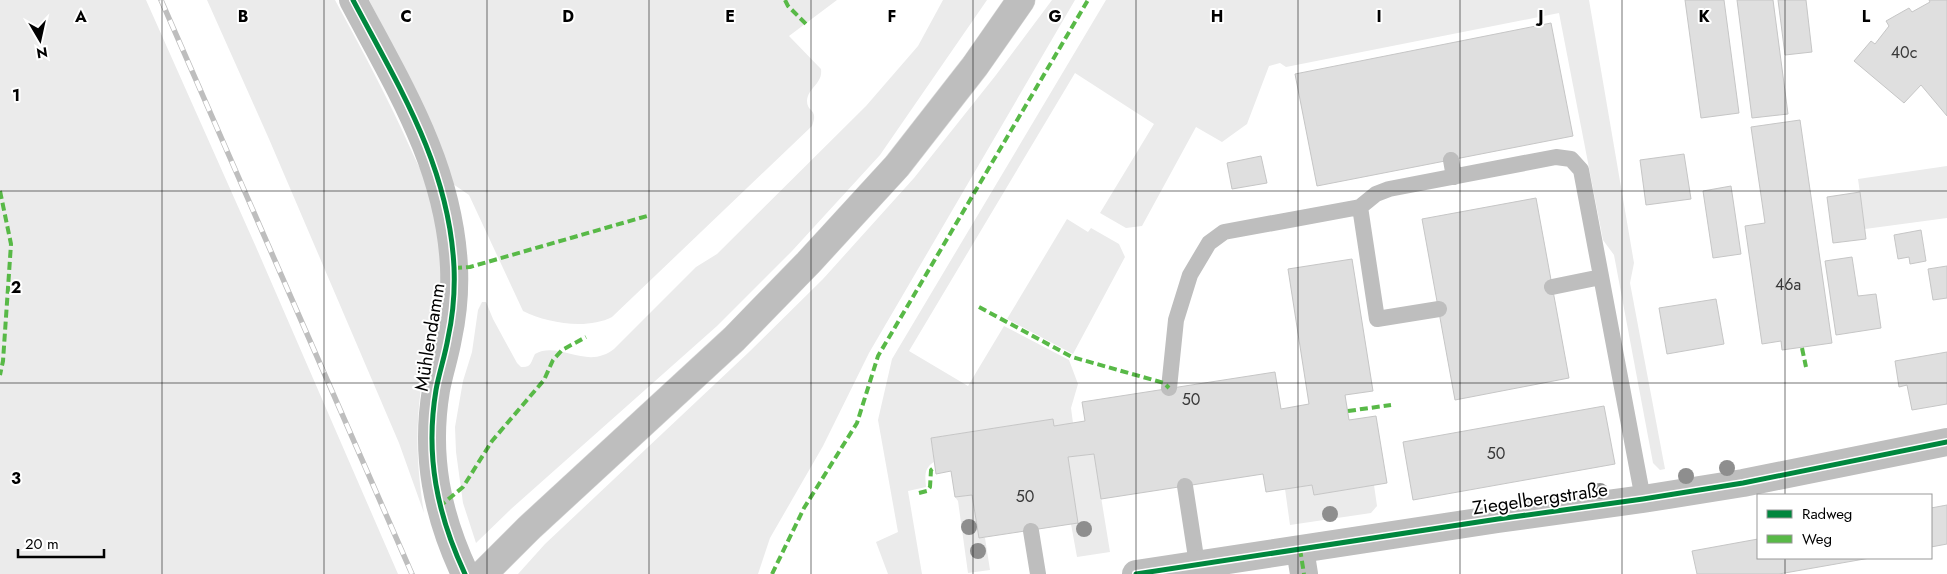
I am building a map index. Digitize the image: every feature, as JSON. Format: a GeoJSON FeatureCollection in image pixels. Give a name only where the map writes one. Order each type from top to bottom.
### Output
{"type":"FeatureCollection","features":[{"type":"Feature","properties":{"kind":"street","name":"Mühlendamm"},"geometry":{"type":"LineString","coordinates":[[353,0],[414,116],[436,170],[447,211],[454,268],[454,298],[448,338],[436,389],[432,426],[432,451],[439,507],[465,574]]}},
{"type":"Feature","properties":{"kind":"street"},"geometry":{"type":"LineString","coordinates":[[483,574],[528,528],[734,339],[808,264],[897,166],[975,66],[1021,0]]}},
{"type":"Feature","properties":{"kind":"street","name":"Ziegelbergstraße"},"geometry":{"type":"LineString","coordinates":[[1136,574],[1197,564],[1302,561],[1823,468],[1947,442]]}},
{"type":"Feature","properties":{"kind":"lane"},"geometry":{"type":"LineString","coordinates":[[1169,388],[1176,320],[1190,275],[1209,243],[1224,232],[1360,207],[1376,194],[1388,189],[1556,157],[1572,159],[1581,170],[1643,499]]}},
{"type":"Feature","properties":{"kind":"lane"},"geometry":{"type":"LineString","coordinates":[[1451,160],[1454,176]]}},
{"type":"Feature","properties":{"kind":"lane"},"geometry":{"type":"LineString","coordinates":[[1360,207],[1377,319],[1439,309]]}},
{"type":"Feature","properties":{"kind":"lane"},"geometry":{"type":"LineString","coordinates":[[1552,287],[1601,277]]}},
{"type":"Feature","properties":{"kind":"lane"},"geometry":{"type":"LineString","coordinates":[[1185,486],[1197,564]]}},
{"type":"Feature","properties":{"kind":"lane"},"geometry":{"type":"LineString","coordinates":[[1032,530],[1038,574]]}},
{"type":"Feature","properties":{"kind":"shaded area"},"geometry":{"type":"Polygon","coordinates":[[[0,0],[146,0],[398,574],[0,574],[0,0]]]}},
{"type":"Feature","properties":{"kind":"shaded area"},"geometry":{"type":"Polygon","coordinates":[[[207,0],[335,0],[385,94],[427,184],[437,219],[441,287],[439,310],[421,388],[418,420],[418,466],[424,513],[399,443],[269,139],[207,0]]]}},
{"type":"Feature","properties":{"kind":"shaded area"},"geometry":{"type":"Polygon","coordinates":[[[369,0],[837,0],[789,36],[821,69],[820,78],[810,92],[807,101],[814,116],[812,126],[612,317],[602,321],[579,324],[555,322],[523,311],[469,195],[453,184],[425,111],[369,0]]]}},
{"type":"Feature","properties":{"kind":"shaded area"},"geometry":{"type":"Polygon","coordinates":[[[943,0],[987,0],[880,155],[792,251],[717,326],[511,509],[476,543],[463,503],[456,452],[455,427],[463,381],[472,352],[478,310],[482,302],[486,302],[493,319],[521,367],[529,365],[535,354],[543,351],[560,351],[586,357],[595,357],[610,352],[696,267],[717,254],[866,106],[918,46],[943,0]]]}},
{"type":"Feature","properties":{"kind":"shaded area"},"geometry":{"type":"Polygon","coordinates":[[[1052,0],[1075,0],[869,353],[823,446],[770,538],[758,574],[518,574],[545,544],[749,352],[823,279],[914,178],[996,75],[1052,0]]]}},
{"type":"Feature","properties":{"kind":"shaded area"},"geometry":{"type":"Polygon","coordinates":[[[1106,0],[1589,0],[1634,263],[1630,283],[1665,469],[1660,470],[1653,463],[1614,255],[1603,240],[1559,13],[1286,67],[1280,63],[1269,66],[1247,124],[1222,142],[1196,127],[1142,226],[1126,228],[1100,213],[1154,124],[1075,73],[909,351],[968,386],[1004,326],[1069,360],[1078,384],[1071,408],[1073,423],[1054,426],[1053,419],[931,438],[934,462],[927,470],[925,476],[926,487],[908,491],[922,574],[888,574],[876,542],[898,532],[878,420],[892,359],[1106,0]]]}},
{"type":"Feature","properties":{"kind":"shaded area"},"geometry":{"type":"Polygon","coordinates":[[[1947,166],[1947,218],[1865,229],[1858,179],[1947,166]]]}},
{"type":"Feature","properties":{"kind":"shaded area"},"geometry":{"type":"Polygon","coordinates":[[[1067,219],[1088,232],[1091,228],[1119,244],[1125,257],[1073,354],[1007,319],[1067,219]]]}},
{"type":"Feature","properties":{"kind":"shaded area"},"geometry":{"type":"Polygon","coordinates":[[[1094,454],[1110,552],[1077,557],[1071,524],[1078,523],[1068,457],[1094,454]]]}},
{"type":"Feature","properties":{"kind":"shaded area"},"geometry":{"type":"Polygon","coordinates":[[[1312,485],[1314,495],[1374,485],[1377,506],[1371,513],[1290,525],[1285,489],[1312,485]]]}},
{"type":"Feature","properties":{"kind":"shaded area"},"geometry":{"type":"Polygon","coordinates":[[[972,495],[979,538],[985,538],[990,570],[968,573],[958,501],[955,497],[972,495]]]}},
{"type":"Feature","properties":{"kind":"building"},"geometry":{"type":"Polygon","coordinates":[[[1685,0],[1724,0],[1739,113],[1701,118],[1685,0]]]}},
{"type":"Feature","properties":{"kind":"building"},"geometry":{"type":"Polygon","coordinates":[[[1737,0],[1773,0],[1788,114],[1752,118],[1737,0]]]}},
{"type":"Feature","properties":{"kind":"building"},"geometry":{"type":"Polygon","coordinates":[[[1778,0],[1806,0],[1812,52],[1785,55],[1778,0]]]}},
{"type":"Feature","properties":{"kind":"building"},"geometry":{"type":"Polygon","coordinates":[[[1929,0],[1947,0],[1947,116],[1921,85],[1904,103],[1854,61],[1871,41],[1875,44],[1889,26],[1886,21],[1909,8],[1912,12],[1930,2],[1929,0]]]}},
{"type":"Feature","properties":{"kind":"building"},"geometry":{"type":"Polygon","coordinates":[[[1551,23],[1573,136],[1317,186],[1295,74],[1551,23]]]}},
{"type":"Feature","properties":{"kind":"building"},"geometry":{"type":"Polygon","coordinates":[[[1800,120],[1832,343],[1782,350],[1781,341],[1762,344],[1745,226],[1765,223],[1751,127],[1800,120]]]}},
{"type":"Feature","properties":{"kind":"building"},"geometry":{"type":"Polygon","coordinates":[[[1684,154],[1691,199],[1646,205],[1640,160],[1684,154]]]}},
{"type":"Feature","properties":{"kind":"building"},"geometry":{"type":"Polygon","coordinates":[[[1261,156],[1267,183],[1232,189],[1227,163],[1261,156]]]}},
{"type":"Feature","properties":{"kind":"building"},"geometry":{"type":"Polygon","coordinates":[[[1731,186],[1741,254],[1713,258],[1703,191],[1731,186]]]}},
{"type":"Feature","properties":{"kind":"building"},"geometry":{"type":"Polygon","coordinates":[[[1860,192],[1866,239],[1833,243],[1827,197],[1860,192]]]}},
{"type":"Feature","properties":{"kind":"building"},"geometry":{"type":"Polygon","coordinates":[[[1536,198],[1569,378],[1455,400],[1422,219],[1536,198]]]}},
{"type":"Feature","properties":{"kind":"building"},"geometry":{"type":"Polygon","coordinates":[[[1921,230],[1926,261],[1910,264],[1909,257],[1898,259],[1894,235],[1921,230]]]}},
{"type":"Feature","properties":{"kind":"building"},"geometry":{"type":"Polygon","coordinates":[[[1852,257],[1858,296],[1876,294],[1881,328],[1836,335],[1825,261],[1852,257]]]}},
{"type":"Feature","properties":{"kind":"building"},"geometry":{"type":"Polygon","coordinates":[[[1352,259],[1373,391],[1345,395],[1349,420],[1376,416],[1387,483],[1314,495],[1312,485],[1266,492],[1263,474],[1101,499],[1094,454],[1068,457],[1078,523],[979,538],[972,495],[955,497],[951,471],[936,474],[931,438],[1053,419],[1054,426],[1085,421],[1082,402],[1275,372],[1281,409],[1309,404],[1288,269],[1352,259]]]}},
{"type":"Feature","properties":{"kind":"building"},"geometry":{"type":"Polygon","coordinates":[[[1947,266],[1947,298],[1933,300],[1928,269],[1947,266]]]}},
{"type":"Feature","properties":{"kind":"building"},"geometry":{"type":"Polygon","coordinates":[[[1716,299],[1724,344],[1667,354],[1659,308],[1716,299]]]}},
{"type":"Feature","properties":{"kind":"building"},"geometry":{"type":"Polygon","coordinates":[[[1947,352],[1947,404],[1912,410],[1907,385],[1899,387],[1895,361],[1947,352]]]}},
{"type":"Feature","properties":{"kind":"building"},"geometry":{"type":"Polygon","coordinates":[[[1604,406],[1615,464],[1413,500],[1403,442],[1604,406]]]}},
{"type":"Feature","properties":{"kind":"building"},"geometry":{"type":"Polygon","coordinates":[[[1947,505],[1947,544],[1932,547],[1932,508],[1947,505]]]}},
{"type":"Feature","properties":{"kind":"building"},"geometry":{"type":"Polygon","coordinates":[[[1757,539],[1757,559],[1864,559],[1779,574],[1697,574],[1692,551],[1757,539]]]}},
{"type":"Feature","properties":{"kind":"railway"},"geometry":{"type":"LineString","coordinates":[[161,0],[412,574]]}},
{"type":"Feature","properties":{"kind":"marked path"},"geometry":{"type":"LineString","coordinates":[[785,0],[788,6],[808,26]]}},
{"type":"Feature","properties":{"kind":"marked path"},"geometry":{"type":"LineString","coordinates":[[772,574],[804,508],[857,423],[878,356],[1088,0]]}},
{"type":"Feature","properties":{"kind":"marked path"},"geometry":{"type":"LineString","coordinates":[[0,191],[11,244],[3,361],[0,375]]}},
{"type":"Feature","properties":{"kind":"marked path"},"geometry":{"type":"LineString","coordinates":[[454,268],[470,267],[647,216]]}},
{"type":"Feature","properties":{"kind":"marked path"},"geometry":{"type":"LineString","coordinates":[[979,307],[1072,357],[1164,383],[1169,388]]}},
{"type":"Feature","properties":{"kind":"marked path"},"geometry":{"type":"LineString","coordinates":[[439,507],[463,487],[492,441],[544,380],[553,360],[562,350],[586,337]]}},
{"type":"Feature","properties":{"kind":"marked path"},"geometry":{"type":"LineString","coordinates":[[1802,348],[1806,367]]}},
{"type":"Feature","properties":{"kind":"marked path"},"geometry":{"type":"LineString","coordinates":[[1348,411],[1391,405]]}},
{"type":"Feature","properties":{"kind":"marked path"},"geometry":{"type":"LineString","coordinates":[[919,493],[927,491],[930,487],[931,470],[935,467]]}},
{"type":"Feature","properties":{"kind":"marked path"},"geometry":{"type":"LineString","coordinates":[[1300,549],[1304,574]]}},
{"type":"Feature","properties":{"kind":"cycle path"},"geometry":{"type":"LineString","coordinates":[[353,0],[419,128],[443,195],[450,230],[454,267],[453,302],[447,345],[436,390],[433,414],[433,461],[436,484],[447,529],[465,574]]}},
{"type":"Feature","properties":{"kind":"cycle path"},"geometry":{"type":"LineString","coordinates":[[1136,574],[1743,483],[1947,442]]}}]}
